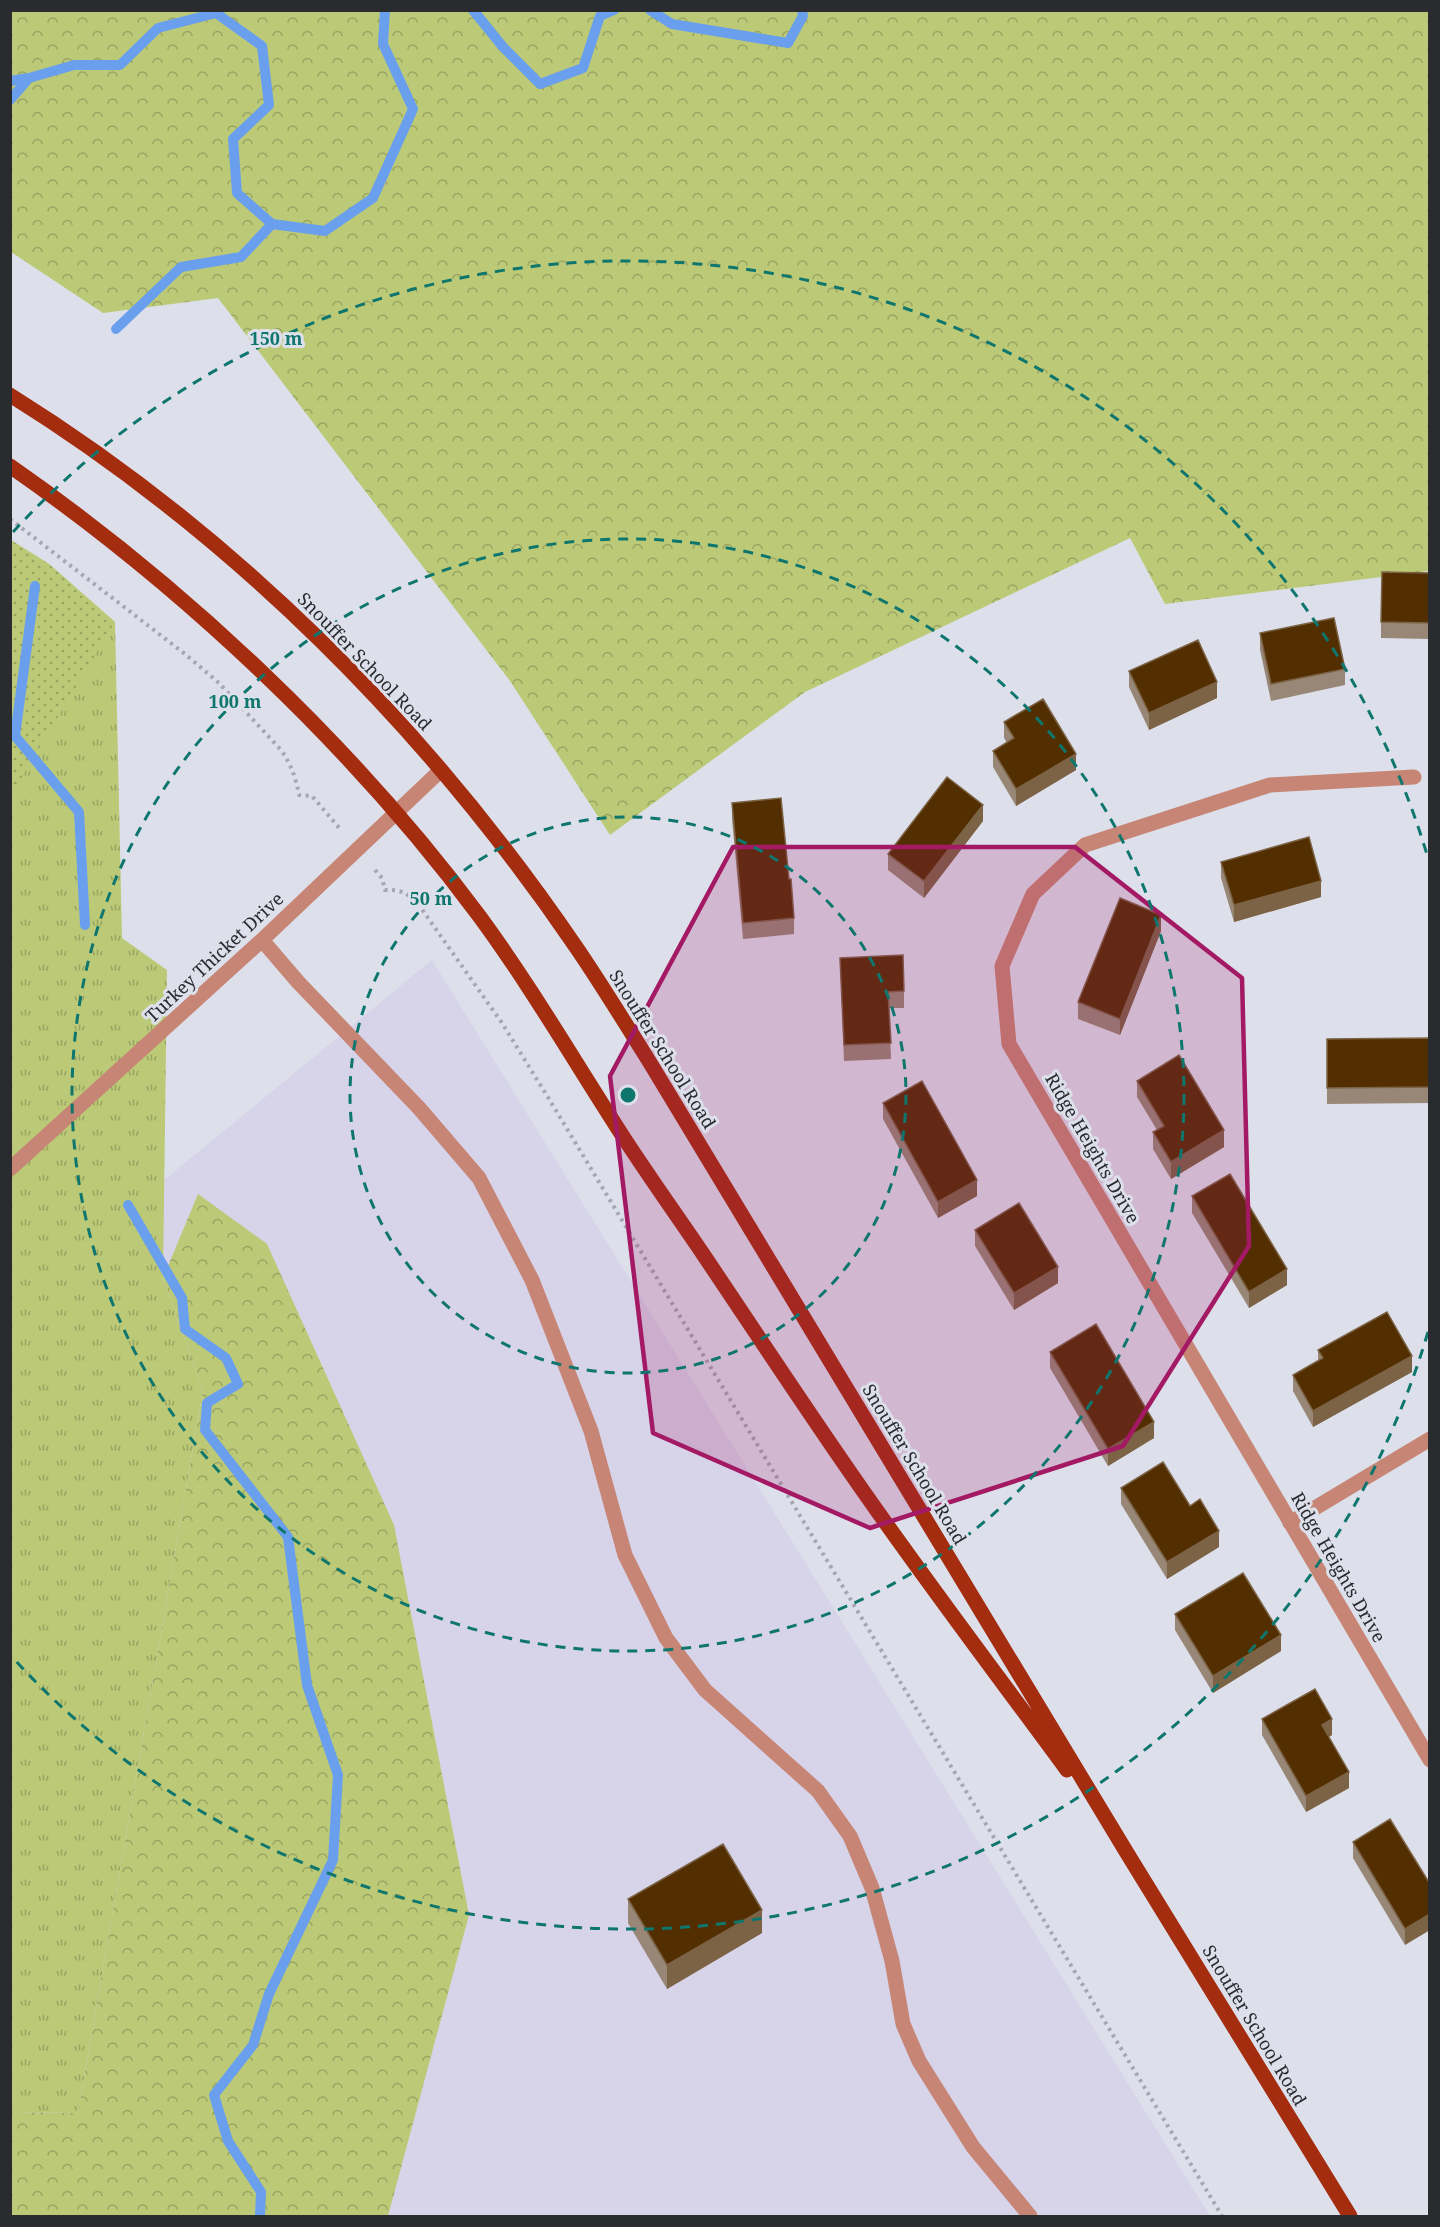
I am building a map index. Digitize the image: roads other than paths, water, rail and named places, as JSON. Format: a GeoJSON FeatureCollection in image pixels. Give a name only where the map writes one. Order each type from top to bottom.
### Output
{"type":"FeatureCollection","features":[{"type":"Feature","properties":{"kind":"main road","name":"Snouffer School Road"},"geometry":{"type":"LineString","coordinates":[[10,395],[59,425],[145,488],[222,549],[306,624],[365,684],[441,770],[506,851],[576,946],[646,1056],[1127,1853],[1350,2217]]}},
{"type":"Feature","properties":{"kind":"main road","name":"Snouffer School Road"},"geometry":{"type":"LineString","coordinates":[[10,466],[64,504],[153,576],[229,642],[311,721],[396,813],[478,914],[523,977],[626,1141],[854,1478],[1127,1853]]}},
{"type":"Feature","properties":{"kind":"street","name":"Turkey Thicket Drive"},"geometry":{"type":"LineString","coordinates":[[10,1169],[262,940],[441,770]]}},
{"type":"Feature","properties":{"kind":"street","name":"Ridge Heights Drive"},"geometry":{"type":"LineString","coordinates":[[1414,777],[1270,784],[1085,845],[1033,894],[1002,966],[1009,1044],[1430,1760]]}},
{"type":"Feature","properties":{"kind":"street"},"geometry":{"type":"LineString","coordinates":[[262,940],[298,982],[419,1108],[479,1178],[532,1280],[591,1431],[625,1555],[666,1638],[705,1690],[818,1791],[849,1836],[872,1888],[892,1961],[903,2024],[919,2061],[972,2147],[1030,2217]]}},
{"type":"Feature","properties":{"kind":"street"},"geometry":{"type":"LineString","coordinates":[[1290,1523],[1430,1439]]}},
{"type":"Feature","properties":{"kind":"waterway"},"geometry":{"type":"LineString","coordinates":[[10,100],[29,78],[74,65],[120,65],[158,28],[216,13],[262,46],[269,105],[233,139],[237,193],[272,224],[325,231],[373,198],[413,109],[383,44],[385,10]]}},
{"type":"Feature","properties":{"kind":"waterway"},"geometry":{"type":"LineString","coordinates":[[473,10],[503,47],[540,84],[583,68],[600,16],[614,10]]}},
{"type":"Feature","properties":{"kind":"waterway"},"geometry":{"type":"LineString","coordinates":[[650,10],[672,24],[788,43],[803,16],[802,10]]}},
{"type":"Feature","properties":{"kind":"waterway"},"geometry":{"type":"LineString","coordinates":[[10,81],[29,78]]}},
{"type":"Feature","properties":{"kind":"waterway"},"geometry":{"type":"LineString","coordinates":[[116,329],[181,267],[241,257],[272,224]]}},
{"type":"Feature","properties":{"kind":"waterway"},"geometry":{"type":"LineString","coordinates":[[35,586],[15,736],[79,812],[85,925]]}},
{"type":"Feature","properties":{"kind":"waterway"},"geometry":{"type":"LineString","coordinates":[[128,1205],[182,1298],[185,1329],[226,1358],[238,1384],[207,1403],[205,1430],[288,1537],[307,1685],[338,1775],[333,1860],[269,1994],[253,2045],[214,2095],[228,2141],[261,2192],[260,2216]]}}]}
